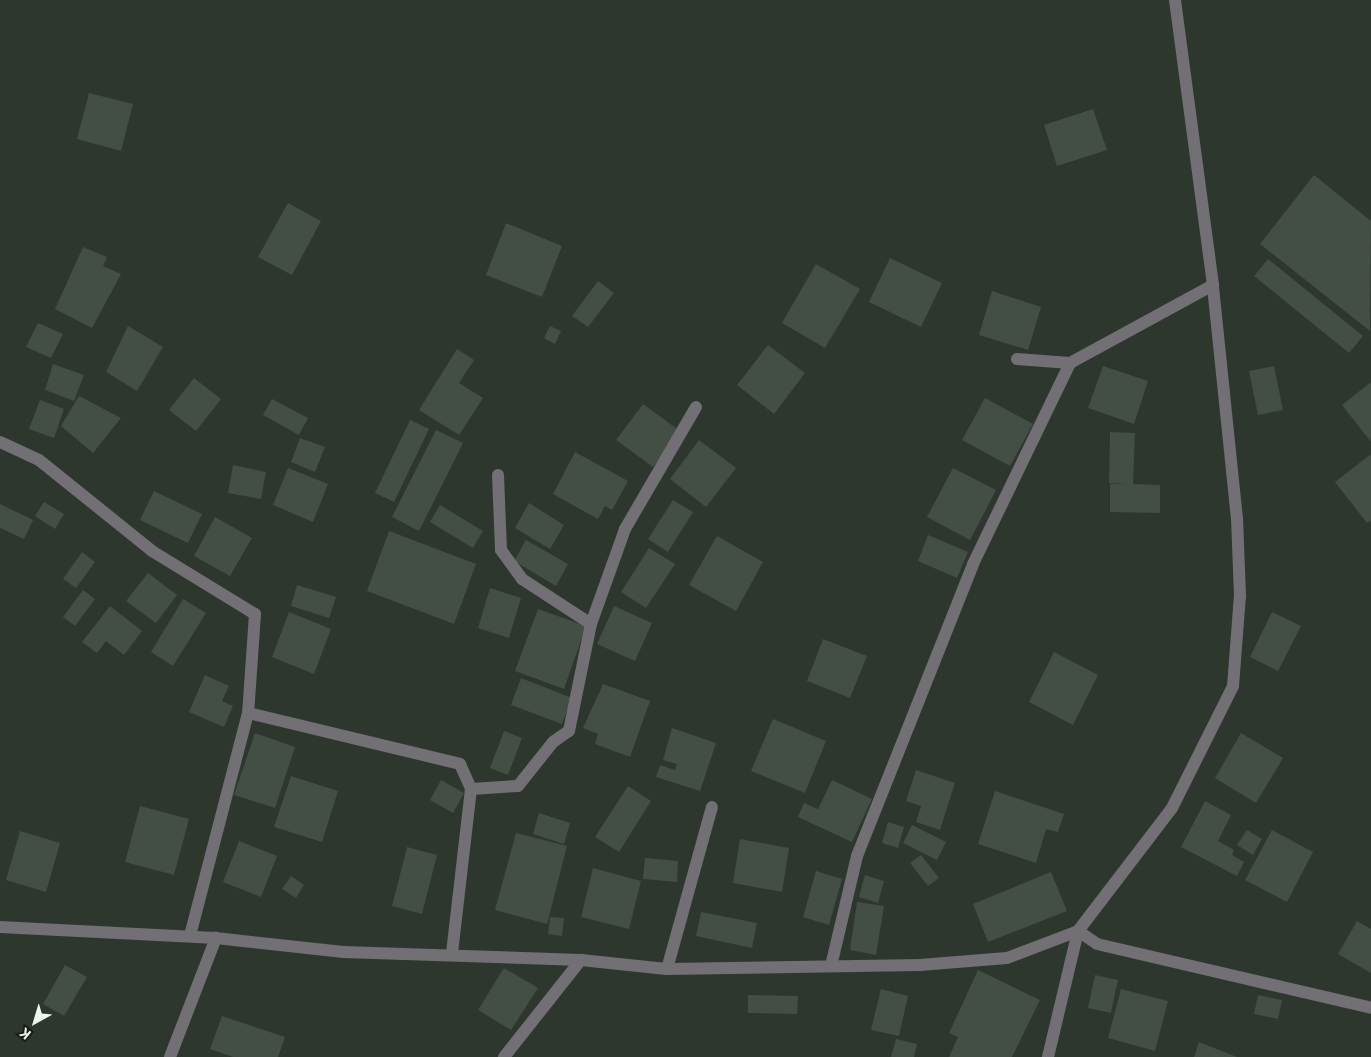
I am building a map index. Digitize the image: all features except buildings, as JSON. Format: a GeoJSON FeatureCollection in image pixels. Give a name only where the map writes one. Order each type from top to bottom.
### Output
{"type":"FeatureCollection","features":[{"type":"Feature","properties":{"kind":"street"},"geometry":{"type":"LineString","coordinates":[[1048,1057],[1078,931],[1172,808],[1233,686],[1240,596],[1237,519],[1213,284],[1175,0]]}},
{"type":"Feature","properties":{"kind":"street"},"geometry":{"type":"LineString","coordinates":[[1017,359],[1070,363],[1213,284]]}},
{"type":"Feature","properties":{"kind":"street"},"geometry":{"type":"LineString","coordinates":[[831,966],[857,856],[973,564],[1070,363]]}},
{"type":"Feature","properties":{"kind":"street"},"geometry":{"type":"LineString","coordinates":[[471,789],[518,786],[553,742],[569,731],[592,624],[625,530],[696,407]]}},
{"type":"Feature","properties":{"kind":"street"},"geometry":{"type":"LineString","coordinates":[[0,442],[39,460],[152,551],[255,614],[248,713],[190,936]]}},
{"type":"Feature","properties":{"kind":"street"},"geometry":{"type":"LineString","coordinates":[[498,474],[501,550],[522,579],[592,624]]}},
{"type":"Feature","properties":{"kind":"street"},"geometry":{"type":"LineString","coordinates":[[248,713],[460,764],[471,789],[452,953]]}},
{"type":"Feature","properties":{"kind":"street"},"geometry":{"type":"LineString","coordinates":[[668,969],[712,807]]}},
{"type":"Feature","properties":{"kind":"street"},"geometry":{"type":"LineString","coordinates":[[0,927],[190,936],[343,952],[452,953],[582,960],[668,969],[831,966],[1007,958],[1078,931]]}},
{"type":"Feature","properties":{"kind":"street"},"geometry":{"type":"LineString","coordinates":[[1078,931],[1097,944],[1371,1008]]}},
{"type":"Feature","properties":{"kind":"street"},"geometry":{"type":"LineString","coordinates":[[170,1057],[216,938]]}},
{"type":"Feature","properties":{"kind":"street"},"geometry":{"type":"LineString","coordinates":[[504,1057],[582,960]]}}]}
